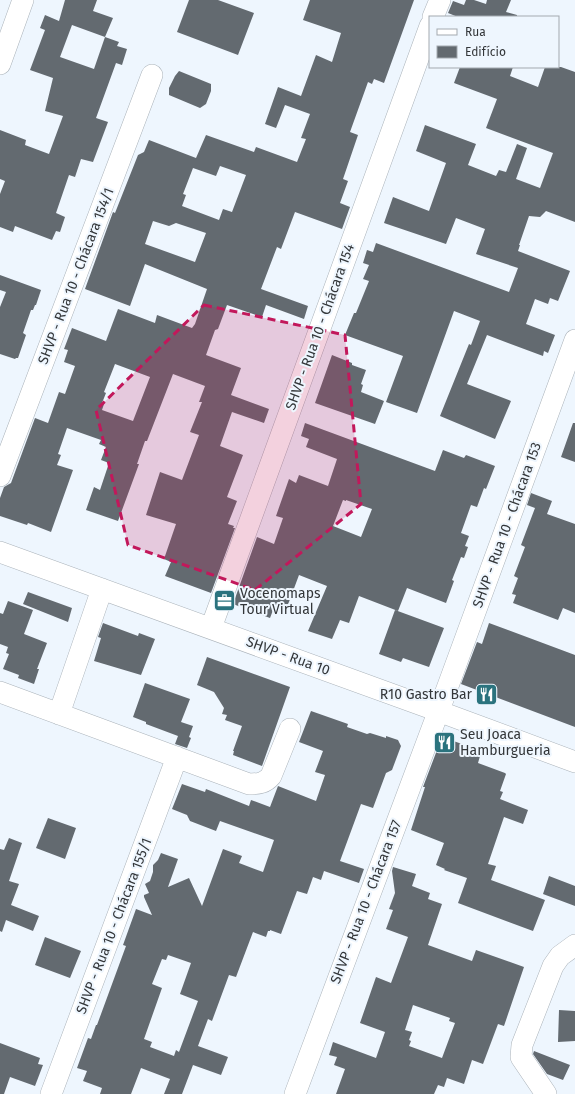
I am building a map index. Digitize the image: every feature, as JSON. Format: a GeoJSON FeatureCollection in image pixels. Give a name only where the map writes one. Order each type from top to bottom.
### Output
{"type":"FeatureCollection","features":[{"type":"Feature","properties":{"kind":"street"},"geometry":{"type":"LineString","coordinates":[[0,64],[23,0]]}},
{"type":"Feature","properties":{"kind":"street"},"geometry":{"type":"LineString","coordinates":[[433,16],[440,0]]}},
{"type":"Feature","properties":{"kind":"street","name":"SHVP - Rua 10 - Chácara 154"},"geometry":{"type":"LineString","coordinates":[[211,628],[429,29]]}},
{"type":"Feature","properties":{"kind":"street","name":"SHVP - Rua 10 - Chácara 154/1"},"geometry":{"type":"LineString","coordinates":[[0,476],[152,75]]}},
{"type":"Feature","properties":{"kind":"street","name":"SHVP - Rua 10 - Chácara 153"},"geometry":{"type":"LineString","coordinates":[[438,711],[575,340]]}},
{"type":"Feature","properties":{"kind":"street","name":"SHVP - Rua 10"},"geometry":{"type":"LineString","coordinates":[[0,552],[575,762]]}},
{"type":"Feature","properties":{"kind":"street"},"geometry":{"type":"LineString","coordinates":[[59,714],[102,589]]}},
{"type":"Feature","properties":{"kind":"street"},"geometry":{"type":"LineString","coordinates":[[0,692],[250,784],[261,784],[267,781],[271,776],[290,729]]}},
{"type":"Feature","properties":{"kind":"street","name":"SHVP - Rua 10 - Chácara 157"},"geometry":{"type":"LineString","coordinates":[[294,1094],[438,711]]}},
{"type":"Feature","properties":{"kind":"street","name":"SHVP - Rua 10 - Chácara 155/1"},"geometry":{"type":"LineString","coordinates":[[51,1094],[178,757]]}},
{"type":"Feature","properties":{"kind":"street"},"geometry":{"type":"LineString","coordinates":[[546,1094],[522,1057],[522,1045],[553,966],[560,956],[575,945]]}},
{"type":"Feature","properties":{"kind":"highlighted area"},"geometry":{"type":"Polygon","coordinates":[[[204,305],[345,335],[361,504],[255,590],[128,545],[96,410],[204,305]]]}},
{"type":"Feature","properties":{"kind":"building"},"geometry":{"type":"Polygon","coordinates":[[[65,0],[97,0],[93,11],[113,18],[105,37],[119,42],[117,46],[127,49],[122,65],[116,63],[96,118],[108,122],[93,162],[81,159],[75,177],[69,175],[56,213],[65,217],[60,232],[56,231],[52,240],[15,226],[13,232],[0,227],[0,194],[5,181],[0,179],[0,130],[26,140],[25,145],[49,154],[63,116],[45,111],[53,78],[30,70],[45,30],[40,28],[45,15],[59,21],[65,0]],[[72,25],[60,57],[94,69],[105,37],[72,25]]]}},
{"type":"Feature","properties":{"kind":"building"},"geometry":{"type":"Polygon","coordinates":[[[189,0],[218,0],[254,13],[238,55],[177,32],[189,0]]]}},
{"type":"Feature","properties":{"kind":"building"},"geometry":{"type":"Polygon","coordinates":[[[310,0],[414,0],[384,83],[374,79],[372,84],[368,82],[350,132],[358,135],[343,179],[348,181],[340,203],[350,207],[342,229],[295,212],[281,249],[277,247],[261,289],[308,306],[304,319],[266,305],[262,317],[227,305],[218,329],[215,330],[206,355],[241,368],[231,395],[269,409],[264,423],[232,412],[220,446],[243,455],[227,497],[237,501],[228,524],[234,526],[233,528],[235,528],[211,593],[165,576],[171,562],[164,559],[176,524],[146,515],[160,472],[182,480],[199,435],[190,432],[202,402],[199,402],[205,386],[173,374],[147,441],[145,441],[137,464],[139,464],[118,521],[86,510],[94,487],[100,490],[109,463],[101,460],[106,447],[99,444],[101,440],[67,428],[58,454],[61,455],[57,465],[73,470],[51,532],[28,523],[27,525],[0,516],[0,498],[4,487],[11,483],[35,418],[48,423],[59,392],[65,394],[75,366],[64,362],[68,350],[64,349],[72,328],[106,341],[118,309],[155,323],[157,315],[192,328],[195,324],[207,289],[145,264],[130,306],[85,289],[113,212],[115,213],[138,155],[144,152],[149,140],[196,158],[206,135],[254,152],[256,147],[297,162],[306,139],[301,138],[310,114],[285,105],[276,128],[265,124],[278,87],[301,96],[316,55],[332,62],[341,33],[303,20],[310,0]],[[220,166],[216,176],[193,168],[183,194],[186,195],[182,206],[219,220],[223,209],[232,212],[246,175],[220,166]],[[153,221],[145,244],[195,262],[206,233],[176,223],[169,226],[153,221]],[[115,364],[104,392],[106,393],[102,403],[104,404],[102,410],[133,421],[150,377],[115,364]]]}},
{"type":"Feature","properties":{"kind":"building"},"geometry":{"type":"Polygon","coordinates":[[[466,0],[474,0],[486,4],[487,0],[511,0],[506,12],[517,16],[456,16],[448,13],[453,1],[464,5],[466,0]]]}},
{"type":"Feature","properties":{"kind":"building"},"geometry":{"type":"Polygon","coordinates":[[[561,67],[575,72],[575,222],[546,211],[540,217],[529,216],[518,251],[570,271],[558,301],[550,298],[548,304],[535,299],[526,324],[555,335],[548,353],[544,351],[543,356],[487,335],[467,384],[511,401],[495,439],[440,416],[469,344],[471,345],[480,321],[454,311],[417,413],[386,402],[403,356],[345,335],[369,281],[363,279],[369,265],[363,263],[367,250],[373,252],[376,243],[509,292],[518,268],[476,254],[485,229],[456,218],[446,244],[384,223],[393,197],[429,211],[446,163],[416,151],[425,125],[476,144],[468,165],[496,176],[499,170],[506,172],[517,144],[527,148],[516,179],[540,188],[553,153],[486,128],[497,99],[454,83],[460,68],[513,68],[510,76],[538,87],[545,68],[561,67]]]}},
{"type":"Feature","properties":{"kind":"building"},"geometry":{"type":"Polygon","coordinates":[[[179,71],[211,84],[211,91],[206,104],[200,108],[169,95],[169,88],[179,71]]]}},
{"type":"Feature","properties":{"kind":"building"},"geometry":{"type":"Polygon","coordinates":[[[0,275],[41,290],[36,305],[33,310],[31,310],[23,333],[26,335],[18,358],[15,359],[0,354],[0,307],[6,292],[0,290],[0,275]]]}},
{"type":"Feature","properties":{"kind":"building"},"geometry":{"type":"Polygon","coordinates":[[[332,355],[366,370],[361,384],[363,385],[361,392],[384,401],[375,424],[315,403],[332,355]]]}},
{"type":"Feature","properties":{"kind":"building"},"geometry":{"type":"Polygon","coordinates":[[[305,423],[435,471],[443,450],[464,458],[466,455],[495,466],[486,489],[484,488],[477,507],[471,505],[461,533],[469,536],[465,546],[468,547],[464,558],[461,557],[452,580],[454,581],[446,603],[407,588],[398,611],[359,596],[349,623],[340,620],[332,639],[308,631],[327,586],[299,575],[286,610],[275,605],[270,618],[233,604],[257,537],[274,544],[283,518],[276,516],[289,479],[296,483],[299,475],[328,486],[337,459],[306,447],[309,439],[301,436],[305,423]],[[343,500],[333,526],[361,537],[372,509],[343,500]]]}},
{"type":"Feature","properties":{"kind":"building"},"geometry":{"type":"Polygon","coordinates":[[[573,423],[575,423],[575,462],[561,457],[573,423]]]}},
{"type":"Feature","properties":{"kind":"building"},"geometry":{"type":"Polygon","coordinates":[[[531,493],[552,501],[547,514],[575,524],[575,613],[563,608],[558,620],[513,603],[516,595],[512,594],[518,578],[514,576],[525,547],[521,545],[535,508],[527,505],[531,493]]]}},
{"type":"Feature","properties":{"kind":"building"},"geometry":{"type":"Polygon","coordinates":[[[28,592],[72,608],[68,622],[23,604],[28,592]]]}},
{"type":"Feature","properties":{"kind":"building"},"geometry":{"type":"Polygon","coordinates":[[[8,601],[33,610],[24,634],[47,643],[37,669],[39,669],[34,684],[18,678],[19,675],[3,669],[9,654],[6,653],[8,647],[0,644],[0,613],[3,614],[8,601]]]}},
{"type":"Feature","properties":{"kind":"building"},"geometry":{"type":"Polygon","coordinates":[[[395,610],[444,628],[429,667],[403,658],[401,662],[379,654],[395,610]]]}},
{"type":"Feature","properties":{"kind":"building"},"geometry":{"type":"Polygon","coordinates":[[[103,623],[138,636],[139,633],[155,639],[141,675],[94,661],[101,638],[98,637],[103,623]]]}},
{"type":"Feature","properties":{"kind":"building"},"geometry":{"type":"Polygon","coordinates":[[[489,623],[575,655],[575,727],[461,684],[477,642],[482,644],[489,623]]]}},
{"type":"Feature","properties":{"kind":"building"},"geometry":{"type":"Polygon","coordinates":[[[207,657],[290,687],[262,766],[233,755],[242,726],[225,720],[227,715],[222,714],[224,708],[214,692],[197,685],[207,657]]]}},
{"type":"Feature","properties":{"kind":"building"},"geometry":{"type":"Polygon","coordinates":[[[145,683],[190,699],[181,722],[193,726],[189,737],[191,738],[187,748],[175,744],[178,736],[146,724],[146,722],[133,717],[145,683]]]}},
{"type":"Feature","properties":{"kind":"building"},"geometry":{"type":"Polygon","coordinates":[[[311,711],[348,724],[347,727],[367,734],[370,733],[386,738],[386,736],[398,740],[401,746],[392,770],[386,773],[373,808],[361,804],[340,861],[364,869],[359,883],[324,871],[321,880],[313,877],[307,894],[297,891],[281,934],[270,930],[268,931],[266,937],[253,932],[236,977],[229,975],[212,1021],[208,1019],[198,1046],[228,1057],[221,1075],[193,1065],[182,1094],[164,1094],[170,1079],[141,1068],[131,1094],[100,1094],[102,1088],[83,1081],[87,1071],[77,1068],[88,1038],[91,1039],[97,1025],[126,946],[123,945],[136,909],[152,915],[144,897],[144,895],[149,893],[145,884],[150,881],[153,872],[153,865],[158,860],[161,853],[178,859],[168,887],[189,878],[202,906],[223,849],[242,856],[239,863],[263,872],[274,840],[220,821],[216,831],[190,821],[187,815],[172,809],[182,784],[205,792],[206,789],[249,806],[251,800],[270,807],[278,786],[316,801],[325,775],[315,772],[323,751],[299,742],[311,711]],[[168,955],[166,960],[162,959],[152,984],[162,988],[144,1039],[152,1042],[150,1047],[174,1056],[176,1050],[179,1052],[198,1001],[180,994],[191,963],[168,955]]]}},
{"type":"Feature","properties":{"kind":"building"},"geometry":{"type":"Polygon","coordinates":[[[442,737],[462,744],[460,749],[480,756],[478,763],[505,773],[506,774],[500,791],[503,792],[500,799],[528,810],[523,824],[504,817],[488,864],[496,866],[491,880],[545,900],[533,931],[458,903],[467,878],[444,870],[445,869],[436,865],[444,843],[411,830],[425,787],[423,787],[442,737]]]}},
{"type":"Feature","properties":{"kind":"building"},"geometry":{"type":"Polygon","coordinates":[[[48,818],[76,828],[65,859],[36,848],[48,818]]]}},
{"type":"Feature","properties":{"kind":"building"},"geometry":{"type":"Polygon","coordinates":[[[9,838],[22,843],[9,881],[19,884],[11,905],[39,916],[33,931],[6,920],[2,932],[0,931],[0,849],[4,850],[9,838]]]}},
{"type":"Feature","properties":{"kind":"building"},"geometry":{"type":"Polygon","coordinates":[[[393,867],[416,874],[412,886],[430,893],[428,899],[442,904],[428,945],[472,961],[476,950],[524,967],[504,1026],[498,1024],[483,1064],[472,1060],[464,1084],[447,1078],[444,1087],[438,1085],[434,1094],[336,1094],[345,1069],[334,1065],[337,1057],[329,1055],[333,1042],[376,1058],[385,1032],[360,1023],[376,977],[391,983],[408,937],[386,929],[393,910],[389,909],[395,893],[392,871],[393,867]],[[413,1005],[405,1030],[412,1032],[409,1040],[411,1041],[409,1046],[442,1058],[455,1023],[449,1021],[450,1018],[413,1005]]]}},
{"type":"Feature","properties":{"kind":"building"},"geometry":{"type":"Polygon","coordinates":[[[549,876],[575,886],[575,906],[543,894],[549,876]]]}},
{"type":"Feature","properties":{"kind":"building"},"geometry":{"type":"Polygon","coordinates":[[[45,937],[81,951],[70,978],[35,965],[45,937]]]}},
{"type":"Feature","properties":{"kind":"building"},"geometry":{"type":"Polygon","coordinates":[[[559,1010],[575,1011],[575,1041],[558,1042],[559,1010]]]}},
{"type":"Feature","properties":{"kind":"building"},"geometry":{"type":"Polygon","coordinates":[[[0,1043],[40,1058],[38,1064],[43,1065],[35,1086],[10,1077],[4,1094],[0,1094],[0,1043]]]}},
{"type":"Feature","properties":{"kind":"building"},"geometry":{"type":"Polygon","coordinates":[[[534,1051],[570,1065],[563,1080],[547,1074],[533,1054],[534,1051]]]}},
{"type":"Feature","properties":{"kind":"place","name":"Vocenomaps Tour Virtual"},"geometry":{"type":"Point","coordinates":[225,601]}},
{"type":"Feature","properties":{"kind":"place","name":"R10 Gastro Bar"},"geometry":{"type":"Point","coordinates":[487,694]}},
{"type":"Feature","properties":{"kind":"place","name":"Seu Joaca Hamburgueria"},"geometry":{"type":"Point","coordinates":[444,742]}}]}
